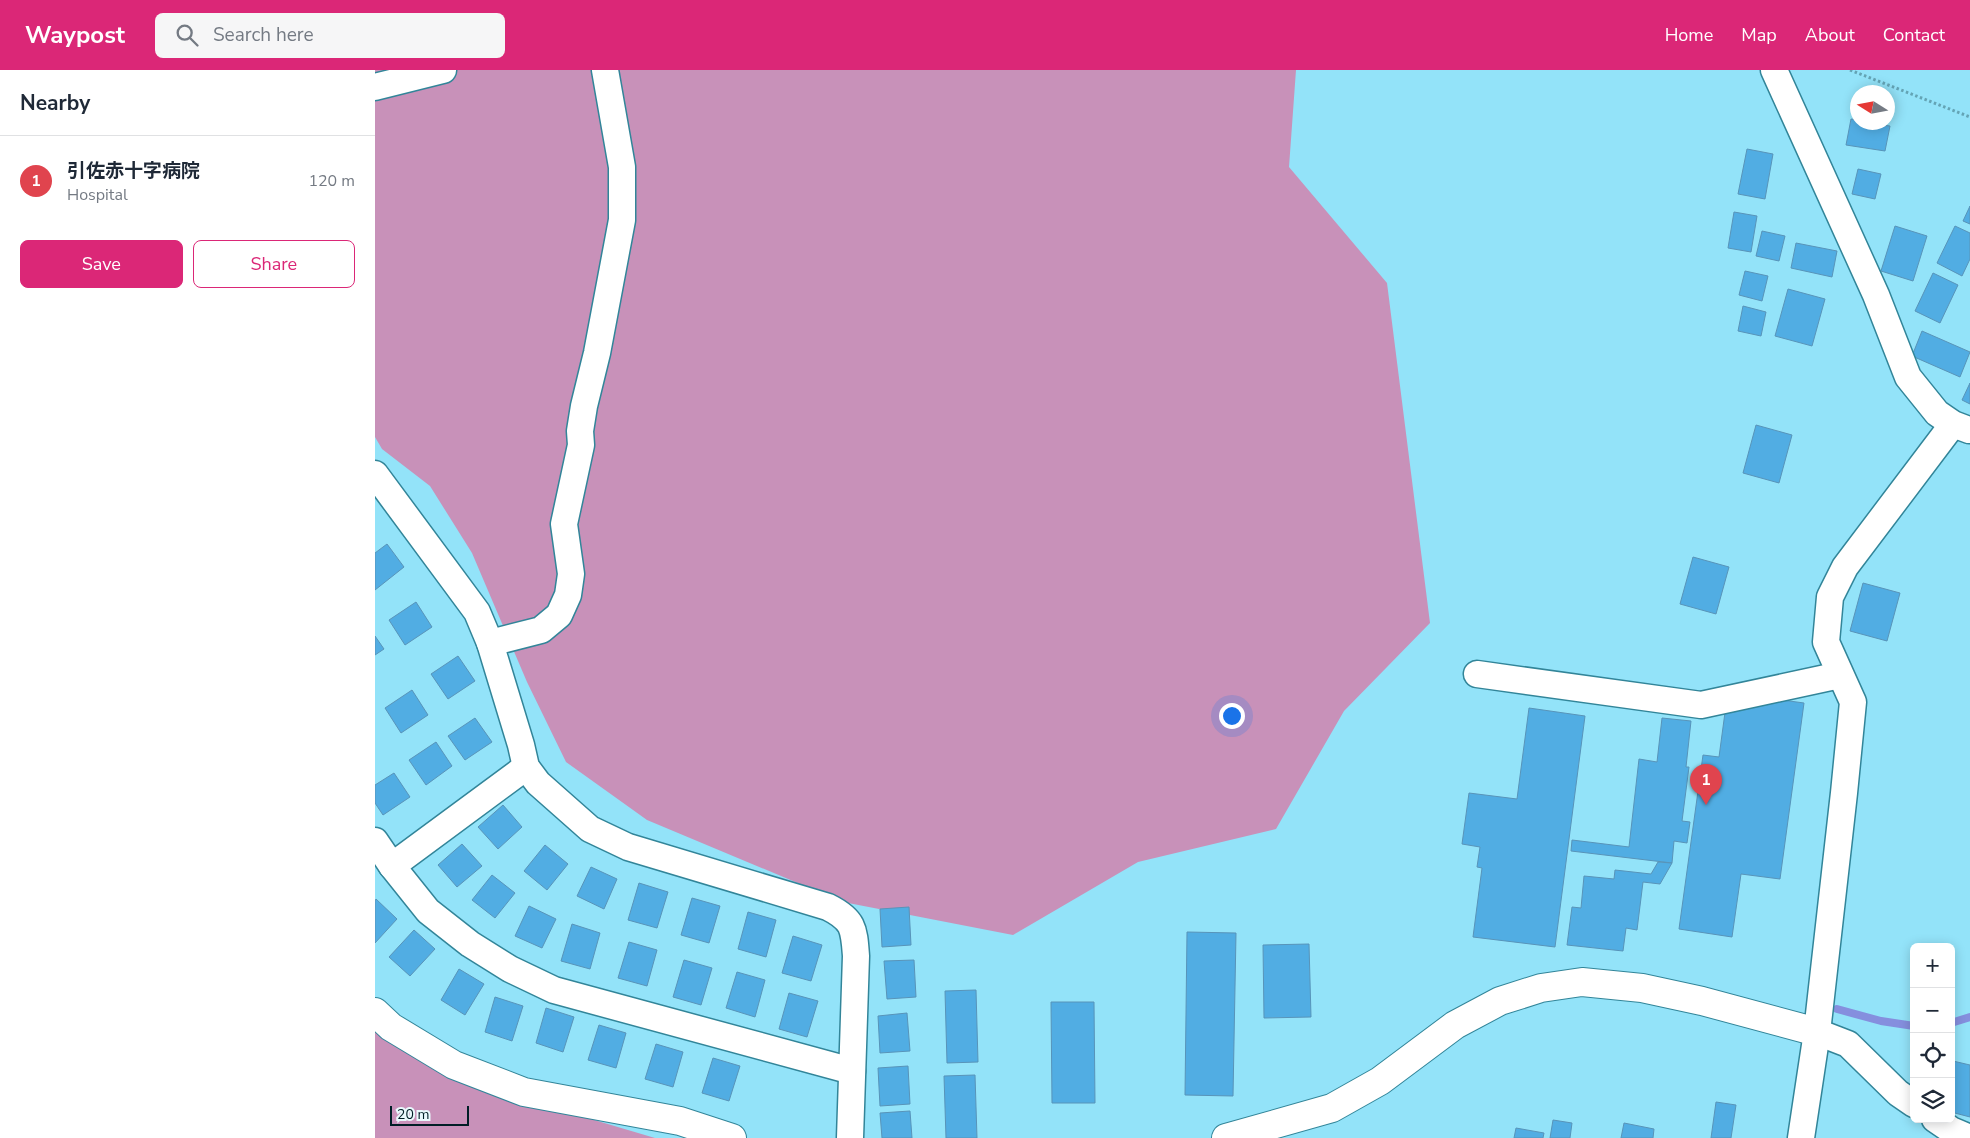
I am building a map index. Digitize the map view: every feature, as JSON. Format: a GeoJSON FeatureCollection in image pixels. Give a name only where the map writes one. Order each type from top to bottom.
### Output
{"type":"FeatureCollection","features":[{"type":"Feature","properties":{"kind":"street"},"geometry":{"type":"LineString","coordinates":[[375,88],[443,70]]}},
{"type":"Feature","properties":{"kind":"street"},"geometry":{"type":"LineString","coordinates":[[490,643],[541,630],[559,614],[568,595],[571,574],[564,524],[581,445],[580,431],[584,406],[597,353],[622,220],[622,167],[605,70]]}},
{"type":"Feature","properties":{"kind":"street"},"geometry":{"type":"LineString","coordinates":[[1774,70],[1876,295],[1908,377],[1937,413],[1962,427],[1845,566],[1830,597],[1826,642],[1853,702],[1845,794],[1817,1032],[1801,1138]]}},
{"type":"Feature","properties":{"kind":"street"},"geometry":{"type":"LineString","coordinates":[[375,474],[477,612],[490,643],[526,767],[538,783],[589,829],[620,844],[829,907],[840,912],[849,920],[855,932],[856,956],[850,1138]]}},
{"type":"Feature","properties":{"kind":"street"},"geometry":{"type":"LineString","coordinates":[[1477,674],[1701,705],[1840,675]]}},
{"type":"Feature","properties":{"kind":"street"},"geometry":{"type":"LineString","coordinates":[[392,866],[526,767]]}},
{"type":"Feature","properties":{"kind":"street"},"geometry":{"type":"LineString","coordinates":[[375,841],[392,866],[428,911],[470,944],[510,969],[554,990],[852,1071]]}},
{"type":"Feature","properties":{"kind":"street"},"geometry":{"type":"LineString","coordinates":[[1226,1138],[1332,1108],[1380,1081],[1455,1025],[1500,1001],[1541,988],[1582,982],[1642,988],[1702,1001],[1817,1032],[1848,1044],[1898,1093],[1910,1101]]}},
{"type":"Feature","properties":{"kind":"street"},"geometry":{"type":"LineString","coordinates":[[375,1012],[391,1027],[454,1065],[524,1092],[680,1121],[732,1138]]}},
{"type":"Feature","properties":{"kind":"street"},"geometry":{"type":"LineString","coordinates":[[1941,1123],[1951,1130],[1970,1138]]}},
{"type":"Feature","properties":{"kind":"path"},"geometry":{"type":"LineString","coordinates":[[1850,70],[1970,117]]}},
{"type":"Feature","properties":{"kind":"shaded area"},"geometry":{"type":"Polygon","coordinates":[[[375,70],[1296,70],[1289,167],[1387,283],[1430,623],[1344,711],[1276,829],[1138,862],[1013,935],[843,902],[647,820],[566,762],[527,682],[472,553],[430,486],[382,449],[375,437],[375,70]]]}},
{"type":"Feature","properties":{"kind":"shaded area"},"geometry":{"type":"Polygon","coordinates":[[[375,1027],[466,1082],[655,1138],[375,1138],[375,1027]]]}},
{"type":"Feature","properties":{"kind":"building"},"geometry":{"type":"Polygon","coordinates":[[[1850,124],[1850,130],[1889,130],[1885,151],[1846,145],[1850,124]]]}},
{"type":"Feature","properties":{"kind":"building"},"geometry":{"type":"Polygon","coordinates":[[[1747,149],[1773,154],[1765,199],[1738,194],[1747,149]]]}},
{"type":"Feature","properties":{"kind":"building"},"geometry":{"type":"Polygon","coordinates":[[[1858,169],[1881,174],[1875,199],[1852,194],[1858,169]]]}},
{"type":"Feature","properties":{"kind":"building"},"geometry":{"type":"Polygon","coordinates":[[[1970,206],[1970,224],[1963,221],[1970,206]]]}},
{"type":"Feature","properties":{"kind":"building"},"geometry":{"type":"Polygon","coordinates":[[[1734,212],[1757,216],[1751,252],[1728,248],[1734,212]]]}},
{"type":"Feature","properties":{"kind":"building"},"geometry":{"type":"Polygon","coordinates":[[[1895,226],[1927,236],[1913,281],[1881,271],[1895,226]]]}},
{"type":"Feature","properties":{"kind":"building"},"geometry":{"type":"Polygon","coordinates":[[[1955,226],[1970,233],[1970,259],[1962,276],[1937,263],[1955,226]]]}},
{"type":"Feature","properties":{"kind":"building"},"geometry":{"type":"Polygon","coordinates":[[[1762,231],[1785,236],[1779,261],[1756,256],[1762,231]]]}},
{"type":"Feature","properties":{"kind":"building"},"geometry":{"type":"Polygon","coordinates":[[[1796,243],[1837,251],[1832,277],[1791,268],[1796,243]]]}},
{"type":"Feature","properties":{"kind":"building"},"geometry":{"type":"Polygon","coordinates":[[[1745,271],[1768,276],[1762,301],[1739,295],[1745,271]]]}},
{"type":"Feature","properties":{"kind":"building"},"geometry":{"type":"Polygon","coordinates":[[[1933,273],[1958,285],[1940,323],[1915,311],[1933,273]]]}},
{"type":"Feature","properties":{"kind":"building"},"geometry":{"type":"Polygon","coordinates":[[[1788,289],[1825,299],[1812,346],[1775,336],[1788,289]]]}},
{"type":"Feature","properties":{"kind":"building"},"geometry":{"type":"Polygon","coordinates":[[[1743,306],[1766,312],[1761,336],[1738,331],[1743,306]]]}},
{"type":"Feature","properties":{"kind":"building"},"geometry":{"type":"Polygon","coordinates":[[[1922,331],[1970,352],[1960,377],[1912,356],[1922,331]]]}},
{"type":"Feature","properties":{"kind":"building"},"geometry":{"type":"Polygon","coordinates":[[[1970,383],[1970,404],[1962,400],[1970,383]]]}},
{"type":"Feature","properties":{"kind":"building"},"geometry":{"type":"Polygon","coordinates":[[[1756,425],[1792,435],[1779,483],[1743,473],[1756,425]]]}},
{"type":"Feature","properties":{"kind":"building"},"geometry":{"type":"Polygon","coordinates":[[[387,544],[404,567],[375,590],[375,553],[387,544]]]}},
{"type":"Feature","properties":{"kind":"building"},"geometry":{"type":"Polygon","coordinates":[[[1693,557],[1729,567],[1716,614],[1680,604],[1693,557]]]}},
{"type":"Feature","properties":{"kind":"building"},"geometry":{"type":"Polygon","coordinates":[[[1863,583],[1900,593],[1887,641],[1850,631],[1863,583]]]}},
{"type":"Feature","properties":{"kind":"building"},"geometry":{"type":"Polygon","coordinates":[[[416,602],[432,627],[405,645],[389,620],[416,602]]]}},
{"type":"Feature","properties":{"kind":"building"},"geometry":{"type":"Polygon","coordinates":[[[375,636],[384,649],[375,655],[375,636]]]}},
{"type":"Feature","properties":{"kind":"building"},"geometry":{"type":"Polygon","coordinates":[[[458,656],[475,681],[448,699],[431,674],[458,656]]]}},
{"type":"Feature","properties":{"kind":"building"},"geometry":{"type":"Polygon","coordinates":[[[412,690],[428,715],[401,733],[385,708],[412,690]]]}},
{"type":"Feature","properties":{"kind":"building"},"geometry":{"type":"Polygon","coordinates":[[[1746,695],[1804,703],[1780,879],[1741,874],[1732,937],[1679,929],[1703,755],[1719,757],[1726,705],[1746,695]]]}},
{"type":"Feature","properties":{"kind":"building"},"geometry":{"type":"Polygon","coordinates":[[[1529,708],[1585,716],[1555,947],[1473,937],[1482,868],[1477,867],[1480,847],[1462,844],[1469,793],[1517,799],[1529,708]]]}},
{"type":"Feature","properties":{"kind":"building"},"geometry":{"type":"Polygon","coordinates":[[[475,718],[492,742],[465,760],[448,736],[475,718]]]}},
{"type":"Feature","properties":{"kind":"building"},"geometry":{"type":"Polygon","coordinates":[[[1662,718],[1691,721],[1686,767],[1689,767],[1682,821],[1690,822],[1687,843],[1674,841],[1672,863],[1571,851],[1572,840],[1629,847],[1639,759],[1657,762],[1662,718]]]}},
{"type":"Feature","properties":{"kind":"building"},"geometry":{"type":"Polygon","coordinates":[[[436,742],[452,766],[426,785],[409,760],[436,742]]]}},
{"type":"Feature","properties":{"kind":"building"},"geometry":{"type":"Polygon","coordinates":[[[394,773],[410,797],[383,815],[375,803],[375,785],[394,773]]]}},
{"type":"Feature","properties":{"kind":"building"},"geometry":{"type":"Polygon","coordinates":[[[503,805],[522,827],[498,849],[478,827],[503,805]]]}},
{"type":"Feature","properties":{"kind":"building"},"geometry":{"type":"Polygon","coordinates":[[[462,844],[482,866],[457,887],[438,865],[462,844]]]}},
{"type":"Feature","properties":{"kind":"building"},"geometry":{"type":"Polygon","coordinates":[[[545,845],[568,864],[547,890],[524,871],[545,845]]]}},
{"type":"Feature","properties":{"kind":"building"},"geometry":{"type":"Polygon","coordinates":[[[1658,862],[1672,863],[1660,884],[1643,882],[1637,930],[1626,928],[1623,951],[1567,945],[1572,907],[1581,908],[1584,876],[1614,879],[1615,870],[1651,874],[1658,862]]]}},
{"type":"Feature","properties":{"kind":"building"},"geometry":{"type":"Polygon","coordinates":[[[591,867],[617,879],[604,909],[577,896],[591,867]]]}},
{"type":"Feature","properties":{"kind":"building"},"geometry":{"type":"Polygon","coordinates":[[[492,875],[515,893],[495,918],[472,900],[492,875]]]}},
{"type":"Feature","properties":{"kind":"building"},"geometry":{"type":"Polygon","coordinates":[[[639,883],[668,892],[657,928],[628,920],[639,883]]]}},
{"type":"Feature","properties":{"kind":"building"},"geometry":{"type":"Polygon","coordinates":[[[692,898],[720,906],[709,943],[681,935],[692,898]]]}},
{"type":"Feature","properties":{"kind":"building"},"geometry":{"type":"Polygon","coordinates":[[[376,899],[397,919],[375,943],[375,901],[376,899]]]}},
{"type":"Feature","properties":{"kind":"building"},"geometry":{"type":"Polygon","coordinates":[[[529,906],[556,919],[542,948],[515,936],[529,906]]]}},
{"type":"Feature","properties":{"kind":"building"},"geometry":{"type":"Polygon","coordinates":[[[909,907],[911,945],[882,947],[880,909],[909,907]]]}},
{"type":"Feature","properties":{"kind":"building"},"geometry":{"type":"Polygon","coordinates":[[[748,912],[776,920],[766,957],[738,949],[748,912]]]}},
{"type":"Feature","properties":{"kind":"building"},"geometry":{"type":"Polygon","coordinates":[[[572,924],[600,933],[590,969],[561,961],[572,924]]]}},
{"type":"Feature","properties":{"kind":"building"},"geometry":{"type":"Polygon","coordinates":[[[414,930],[435,949],[410,976],[389,957],[414,930]]]}},
{"type":"Feature","properties":{"kind":"building"},"geometry":{"type":"Polygon","coordinates":[[[1187,932],[1236,933],[1233,1096],[1185,1095],[1187,932]]]}},
{"type":"Feature","properties":{"kind":"building"},"geometry":{"type":"Polygon","coordinates":[[[793,936],[822,945],[811,981],[782,973],[793,936]]]}},
{"type":"Feature","properties":{"kind":"building"},"geometry":{"type":"Polygon","coordinates":[[[629,942],[657,950],[647,986],[618,978],[629,942]]]}},
{"type":"Feature","properties":{"kind":"building"},"geometry":{"type":"Polygon","coordinates":[[[1309,944],[1311,1017],[1264,1018],[1263,945],[1309,944]]]}},
{"type":"Feature","properties":{"kind":"building"},"geometry":{"type":"Polygon","coordinates":[[[684,960],[712,968],[701,1005],[673,997],[684,960]]]}},
{"type":"Feature","properties":{"kind":"building"},"geometry":{"type":"Polygon","coordinates":[[[914,960],[916,997],[887,999],[884,961],[914,960]]]}},
{"type":"Feature","properties":{"kind":"building"},"geometry":{"type":"Polygon","coordinates":[[[459,969],[484,984],[465,1015],[441,1000],[459,969]]]}},
{"type":"Feature","properties":{"kind":"building"},"geometry":{"type":"Polygon","coordinates":[[[737,972],[765,980],[755,1017],[726,1008],[737,972]]]}},
{"type":"Feature","properties":{"kind":"building"},"geometry":{"type":"Polygon","coordinates":[[[976,990],[978,1062],[947,1063],[945,991],[976,990]]]}},
{"type":"Feature","properties":{"kind":"building"},"geometry":{"type":"Polygon","coordinates":[[[789,993],[818,1001],[807,1037],[779,1029],[789,993]]]}},
{"type":"Feature","properties":{"kind":"building"},"geometry":{"type":"Polygon","coordinates":[[[495,997],[523,1006],[512,1041],[485,1032],[495,997]]]}},
{"type":"Feature","properties":{"kind":"building"},"geometry":{"type":"Polygon","coordinates":[[[1051,1002],[1094,1002],[1095,1103],[1052,1103],[1051,1002]]]}},
{"type":"Feature","properties":{"kind":"building"},"geometry":{"type":"Polygon","coordinates":[[[546,1008],[574,1017],[563,1052],[536,1043],[546,1008]]]}},
{"type":"Feature","properties":{"kind":"building"},"geometry":{"type":"Polygon","coordinates":[[[907,1013],[910,1051],[880,1053],[878,1016],[907,1013]]]}},
{"type":"Feature","properties":{"kind":"building"},"geometry":{"type":"Polygon","coordinates":[[[599,1025],[626,1033],[616,1068],[588,1060],[599,1025]]]}},
{"type":"Feature","properties":{"kind":"building"},"geometry":{"type":"Polygon","coordinates":[[[656,1044],[683,1052],[673,1087],[645,1079],[656,1044]]]}},
{"type":"Feature","properties":{"kind":"building"},"geometry":{"type":"Polygon","coordinates":[[[713,1058],[740,1066],[729,1101],[702,1093],[713,1058]]]}},
{"type":"Feature","properties":{"kind":"building"},"geometry":{"type":"Polygon","coordinates":[[[1955,1061],[1970,1065],[1970,1117],[1955,1113],[1955,1061]]]}},
{"type":"Feature","properties":{"kind":"building"},"geometry":{"type":"Polygon","coordinates":[[[908,1066],[910,1104],[880,1106],[878,1068],[908,1066]]]}},
{"type":"Feature","properties":{"kind":"building"},"geometry":{"type":"Polygon","coordinates":[[[975,1075],[977,1138],[946,1138],[944,1076],[975,1075]]]}},
{"type":"Feature","properties":{"kind":"building"},"geometry":{"type":"Polygon","coordinates":[[[1716,1102],[1736,1105],[1731,1138],[1711,1138],[1716,1102]]]}},
{"type":"Feature","properties":{"kind":"building"},"geometry":{"type":"Polygon","coordinates":[[[910,1111],[912,1138],[882,1138],[880,1113],[910,1111]]]}},
{"type":"Feature","properties":{"kind":"building"},"geometry":{"type":"Polygon","coordinates":[[[1553,1120],[1572,1123],[1570,1138],[1550,1138],[1553,1120]]]}},
{"type":"Feature","properties":{"kind":"building"},"geometry":{"type":"Polygon","coordinates":[[[1624,1123],[1654,1129],[1653,1138],[1621,1138],[1624,1123]]]}},
{"type":"Feature","properties":{"kind":"building"},"geometry":{"type":"Polygon","coordinates":[[[1516,1128],[1544,1133],[1543,1138],[1514,1138],[1516,1128]]]}},
{"type":"Feature","properties":{"kind":"waterway"},"geometry":{"type":"LineString","coordinates":[[1837,1009],[1881,1021],[1910,1025]]}},
{"type":"Feature","properties":{"kind":"waterway"},"geometry":{"type":"LineString","coordinates":[[1955,1022],[1970,1017]]}},
{"type":"Feature","properties":{"kind":"place","name":"引佐赤十字病院"},"geometry":{"type":"Point","coordinates":[1706,805]}}]}
